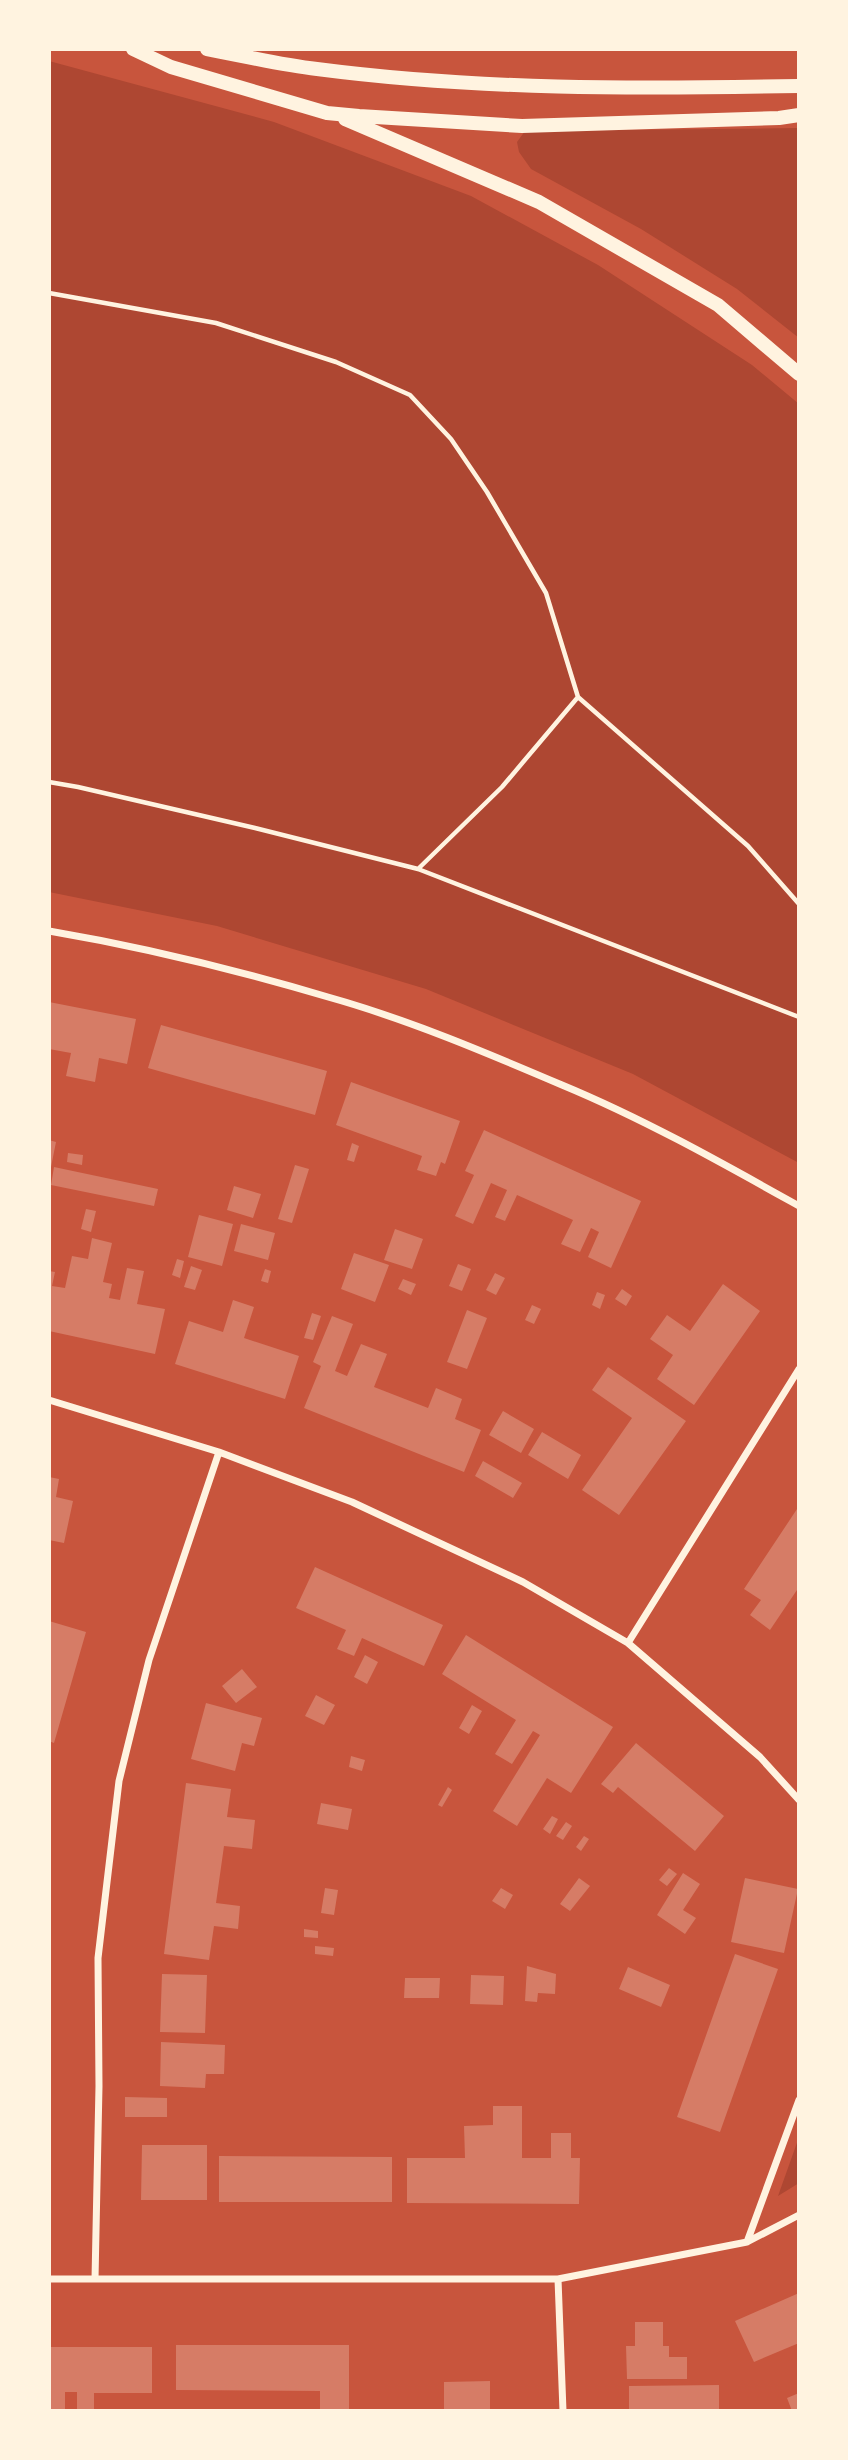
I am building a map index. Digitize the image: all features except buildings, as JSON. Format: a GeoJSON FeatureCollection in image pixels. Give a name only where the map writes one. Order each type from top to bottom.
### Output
{"type":"FeatureCollection","features":[{"type":"Feature","properties":{"kind":"main road"},"geometry":{"type":"LineString","coordinates":[[133,49],[171,67],[327,113],[539,202],[718,305],[799,374]]}},
{"type":"Feature","properties":{"kind":"main road"},"geometry":{"type":"LineString","coordinates":[[207,49],[316,69],[458,83],[622,89],[799,86]]}},
{"type":"Feature","properties":{"kind":"main road"},"geometry":{"type":"LineString","coordinates":[[327,113],[522,126],[779,118],[799,115]]}},
{"type":"Feature","properties":{"kind":"street"},"geometry":{"type":"LineString","coordinates":[[49,931],[117,942],[330,997],[400,1021],[564,1085],[690,1145],[799,1206]]}},
{"type":"Feature","properties":{"kind":"street"},"geometry":{"type":"LineString","coordinates":[[628,1643],[799,1369]]}},
{"type":"Feature","properties":{"kind":"street"},"geometry":{"type":"LineString","coordinates":[[49,1400],[219,1452],[352,1502],[523,1582],[628,1643],[761,1757],[799,1800]]}},
{"type":"Feature","properties":{"kind":"street"},"geometry":{"type":"LineString","coordinates":[[95,2279],[99,2086],[98,1958],[119,1781],[149,1660],[219,1452]]}},
{"type":"Feature","properties":{"kind":"street"},"geometry":{"type":"LineString","coordinates":[[747,2242],[799,2100]]}},
{"type":"Feature","properties":{"kind":"street"},"geometry":{"type":"LineString","coordinates":[[49,2279],[558,2279],[747,2242],[799,2215]]}},
{"type":"Feature","properties":{"kind":"street"},"geometry":{"type":"LineString","coordinates":[[558,2279],[563,2411]]}},
{"type":"Feature","properties":{"kind":"path"},"geometry":{"type":"LineString","coordinates":[[49,293],[216,323],[337,362],[410,395],[451,439],[487,492],[546,593],[578,697],[748,846],[799,904]]}},
{"type":"Feature","properties":{"kind":"path"},"geometry":{"type":"LineString","coordinates":[[418,869],[502,787],[578,697]]}},
{"type":"Feature","properties":{"kind":"path"},"geometry":{"type":"LineString","coordinates":[[49,782],[255,828],[418,869],[799,1017]]}},
{"type":"Feature","properties":{"kind":"shaded area"},"geometry":{"type":"Polygon","coordinates":[[[49,61],[274,122],[471,196],[598,265],[752,365],[799,404],[799,1163],[633,1074],[426,989],[217,926],[49,892],[49,61]]]}},
{"type":"Feature","properties":{"kind":"shaded area"},"geometry":{"type":"Polygon","coordinates":[[[799,128],[799,338],[737,289],[641,229],[531,169],[519,152],[517,142],[525,131],[799,128]]]}},
{"type":"Feature","properties":{"kind":"shaded area"},"geometry":{"type":"Polygon","coordinates":[[[799,2137],[799,2183],[778,2196],[799,2137]]]}}]}
